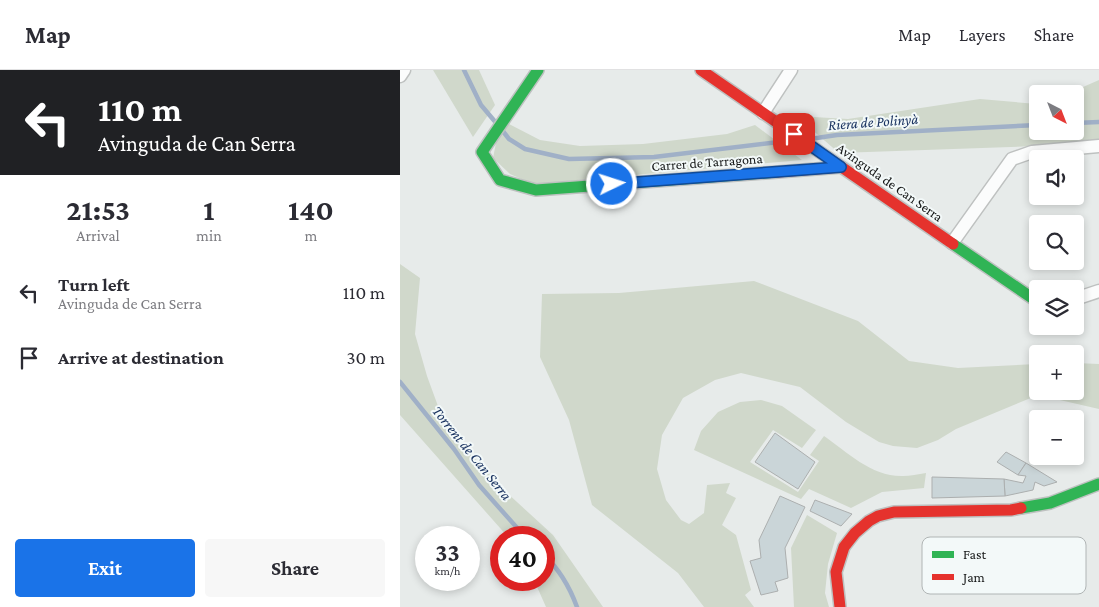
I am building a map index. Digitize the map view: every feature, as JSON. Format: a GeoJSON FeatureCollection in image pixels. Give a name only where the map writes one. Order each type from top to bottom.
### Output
{"type":"FeatureCollection","features":[{"type":"Feature","properties":{"kind":"street"},"geometry":{"type":"LineString","coordinates":[[400,76],[404,70]]}},
{"type":"Feature","properties":{"kind":"street","name":"Carrer de Tarragona"},"geometry":{"type":"LineString","coordinates":[[538,70],[482,152],[500,180],[536,190],[841,167]]}},
{"type":"Feature","properties":{"kind":"street","name":"Avinguda de Can Serra"},"geometry":{"type":"LineString","coordinates":[[701,70],[1029,296]]}},
{"type":"Feature","properties":{"kind":"street"},"geometry":{"type":"LineString","coordinates":[[763,113],[791,70]]}},
{"type":"Feature","properties":{"kind":"street"},"geometry":{"type":"LineString","coordinates":[[952,243],[1012,160],[1032,152],[1099,146]]}},
{"type":"Feature","properties":{"kind":"street"},"geometry":{"type":"LineString","coordinates":[[1084,296],[1099,291]]}},
{"type":"Feature","properties":{"kind":"street"},"geometry":{"type":"LineString","coordinates":[[840,607],[837,595],[836,571],[841,555],[849,540],[861,527],[878,516],[902,512],[1011,510],[1050,502],[1099,484]]}},
{"type":"Feature","properties":{"kind":"shaded area"},"geometry":{"type":"Polygon","coordinates":[[[433,70],[479,70],[495,105],[473,137],[433,70]]]}},
{"type":"Feature","properties":{"kind":"shaded area"},"geometry":{"type":"Polygon","coordinates":[[[1099,80],[1099,140],[1036,146],[839,153],[796,116],[848,119],[980,99],[1029,103],[1029,140],[1084,140],[1084,87],[1099,80]]]}},
{"type":"Feature","properties":{"kind":"shaded area"},"geometry":{"type":"Polygon","coordinates":[[[509,124],[540,140],[580,146],[643,144],[727,134],[755,125],[802,160],[533,184],[510,174],[493,158],[496,143],[509,124]]]}},
{"type":"Feature","properties":{"kind":"shaded area"},"geometry":{"type":"Polygon","coordinates":[[[400,264],[420,278],[415,334],[427,376],[446,428],[506,492],[543,526],[498,526],[400,415],[400,264]]]}},
{"type":"Feature","properties":{"kind":"shaded area"},"geometry":{"type":"Polygon","coordinates":[[[754,281],[858,321],[909,361],[958,368],[1029,364],[1029,399],[956,429],[938,440],[917,448],[893,446],[879,442],[846,422],[800,387],[741,373],[715,380],[683,398],[662,435],[657,469],[666,500],[681,520],[689,524],[704,513],[707,485],[730,483],[726,493],[736,498],[722,525],[736,535],[751,590],[745,595],[754,607],[704,607],[678,573],[592,505],[569,420],[540,357],[542,294],[619,293],[754,281]]]}},
{"type":"Feature","properties":{"kind":"shaded area"},"geometry":{"type":"Polygon","coordinates":[[[1084,363],[1099,364],[1099,409],[1060,400],[1084,400],[1084,363]]]}},
{"type":"Feature","properties":{"kind":"shaded area"},"geometry":{"type":"Polygon","coordinates":[[[761,400],[782,406],[816,430],[802,448],[773,430],[750,462],[798,492],[819,461],[810,455],[824,436],[870,468],[881,472],[903,476],[926,473],[924,488],[882,492],[851,508],[809,489],[801,499],[694,450],[701,431],[718,412],[740,402],[761,400]]]}},
{"type":"Feature","properties":{"kind":"shaded area"},"geometry":{"type":"Polygon","coordinates":[[[807,515],[837,533],[828,564],[825,593],[829,607],[794,607],[791,548],[807,515]]]}},
{"type":"Feature","properties":{"kind":"shaded area"},"geometry":{"type":"Polygon","coordinates":[[[555,538],[603,607],[546,607],[539,591],[555,591],[555,538]]]}},
{"type":"Feature","properties":{"kind":"building"},"geometry":{"type":"Polygon","coordinates":[[[775,433],[815,462],[798,489],[755,462],[775,433]]]}},
{"type":"Feature","properties":{"kind":"building"},"geometry":{"type":"Polygon","coordinates":[[[1006,452],[1026,463],[1018,475],[997,462],[1006,452]]]}},
{"type":"Feature","properties":{"kind":"building"},"geometry":{"type":"Polygon","coordinates":[[[1026,463],[1057,482],[1044,486],[1035,482],[1033,490],[1005,496],[1004,479],[1023,483],[1026,476],[1018,475],[1026,463]]]}},
{"type":"Feature","properties":{"kind":"building"},"geometry":{"type":"Polygon","coordinates":[[[932,477],[1004,479],[1005,496],[932,498],[932,477]]]}},
{"type":"Feature","properties":{"kind":"building"},"geometry":{"type":"Polygon","coordinates":[[[780,496],[805,507],[785,548],[788,578],[775,582],[778,591],[761,595],[750,561],[761,558],[759,540],[780,496]]]}},
{"type":"Feature","properties":{"kind":"building"},"geometry":{"type":"Polygon","coordinates":[[[815,500],[852,514],[841,526],[810,511],[815,500]]]}},
{"type":"Feature","properties":{"kind":"waterway"},"geometry":{"type":"LineString","coordinates":[[464,70],[481,105],[497,124]]}},
{"type":"Feature","properties":{"kind":"waterway","name":"Riera de Polinyà"},"geometry":{"type":"LineString","coordinates":[[1084,123],[1099,122]]}},
{"type":"Feature","properties":{"kind":"waterway","name":"Riera de Polinyà"},"geometry":{"type":"LineString","coordinates":[[810,139],[837,135],[1029,125]]}},
{"type":"Feature","properties":{"kind":"waterway"},"geometry":{"type":"LineString","coordinates":[[502,130],[509,139],[525,149],[569,159],[654,157],[795,140]]}},
{"type":"Feature","properties":{"kind":"waterway","name":"Torrent de Can Serra"},"geometry":{"type":"LineString","coordinates":[[400,382],[454,449],[479,485],[515,526]]}},
{"type":"Feature","properties":{"kind":"waterway","name":"Torrent de Can Serra"},"geometry":{"type":"LineString","coordinates":[[555,567],[571,593],[577,607]]}},
{"type":"Feature","properties":{"kind":"traffic: fast"},"geometry":{"type":"LineString","coordinates":[[538,70],[482,152],[500,180],[536,190],[778,172]]}},
{"type":"Feature","properties":{"kind":"traffic: fast"},"geometry":{"type":"LineString","coordinates":[[953,244],[1029,296]]}},
{"type":"Feature","properties":{"kind":"traffic: fast"},"geometry":{"type":"LineString","coordinates":[[1021,508],[1050,503],[1099,484]]}},
{"type":"Feature","properties":{"kind":"traffic: jam"},"geometry":{"type":"LineString","coordinates":[[701,70],[953,244]]}},
{"type":"Feature","properties":{"kind":"traffic: jam"},"geometry":{"type":"LineString","coordinates":[[778,172],[841,167]]}},
{"type":"Feature","properties":{"kind":"traffic: jam"},"geometry":{"type":"LineString","coordinates":[[840,607],[836,572],[844,547],[855,533],[878,516],[894,512],[1011,510],[1021,508]]}},
{"type":"Feature","properties":{"kind":"route"},"geometry":{"type":"LineString","coordinates":[[612,184],[841,167],[794,134]]}}]}
